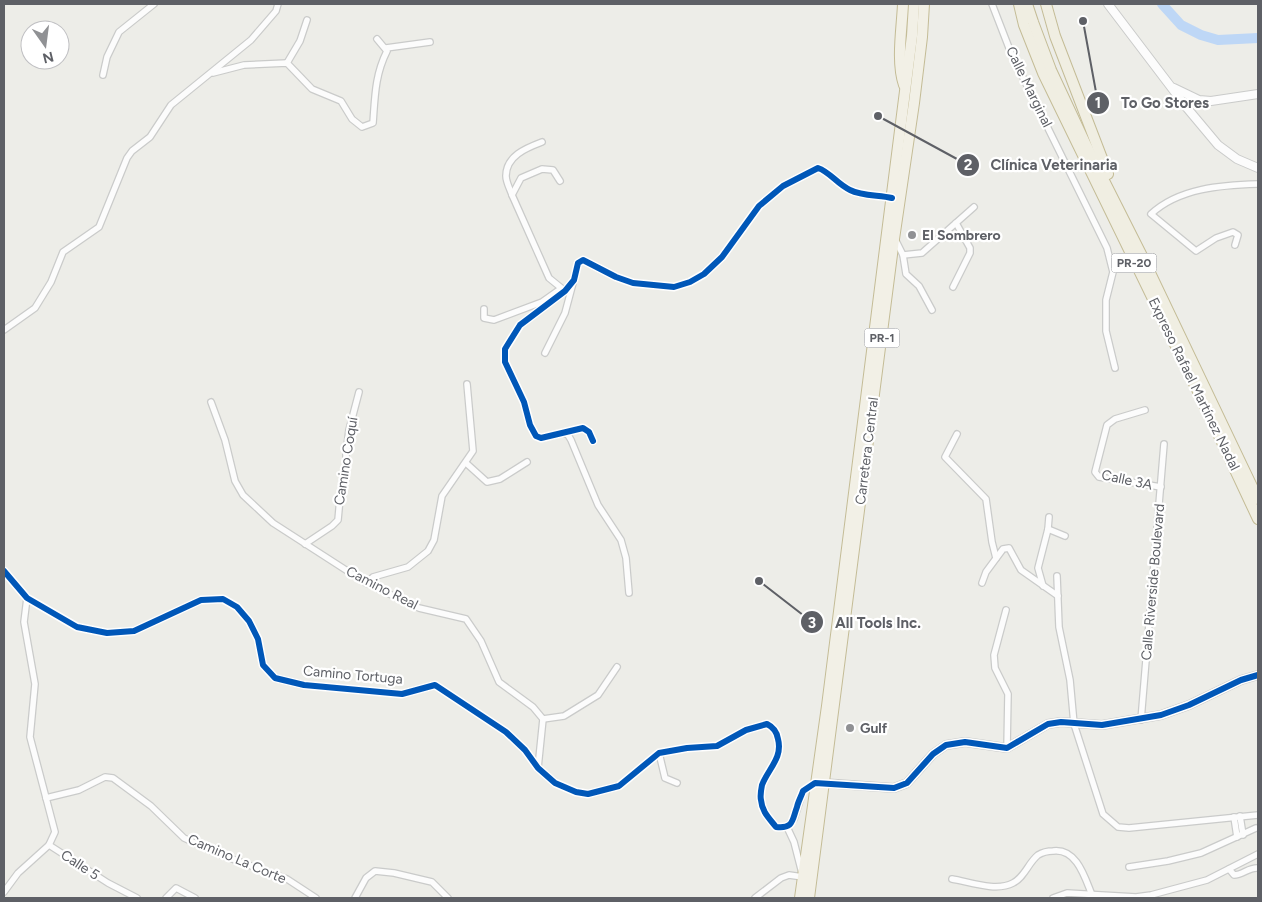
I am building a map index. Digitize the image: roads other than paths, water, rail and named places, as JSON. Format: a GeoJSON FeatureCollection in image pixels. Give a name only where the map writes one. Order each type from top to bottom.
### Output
{"type":"FeatureCollection","features":[{"type":"Feature","properties":{"kind":"highway"},"geometry":{"type":"LineString","coordinates":[[903,4],[901,78],[906,92]]}},
{"type":"Feature","properties":{"kind":"highway","name":"Carretera Central"},"geometry":{"type":"LineString","coordinates":[[808,898],[819,783],[906,92],[914,4]]}},
{"type":"Feature","properties":{"kind":"highway","name":"Carretera Central"},"geometry":{"type":"LineString","coordinates":[[800,898],[819,783],[914,103],[924,4]]}},
{"type":"Feature","properties":{"kind":"highway","name":"Expreso Rafael Martínez Nadal"},"geometry":{"type":"LineString","coordinates":[[1019,4],[1024,25],[1043,73],[1258,518]]}},
{"type":"Feature","properties":{"kind":"highway","name":"Expreso Rafael Martínez Nadal"},"geometry":{"type":"LineString","coordinates":[[1028,4],[1051,70],[1258,499]]}},
{"type":"Feature","properties":{"kind":"highway"},"geometry":{"type":"LineString","coordinates":[[1046,4],[1054,36],[1098,152],[1142,256]]}},
{"type":"Feature","properties":{"kind":"street"},"geometry":{"type":"LineString","coordinates":[[103,75],[106,57],[119,32],[154,4]]}},
{"type":"Feature","properties":{"kind":"street"},"geometry":{"type":"LineString","coordinates":[[4,330],[35,308],[51,282],[63,252],[98,227],[127,158],[132,151],[150,137],[171,106],[251,40],[276,11],[278,4]]}},
{"type":"Feature","properties":{"kind":"street","name":"Calle Marginal"},"geometry":{"type":"LineString","coordinates":[[992,4],[1011,53],[1107,248],[1113,272],[1106,300],[1106,331],[1115,368]]}},
{"type":"Feature","properties":{"kind":"street"},"geometry":{"type":"LineString","coordinates":[[1108,4],[1205,130],[1228,153],[1258,168]]}},
{"type":"Feature","properties":{"kind":"street"},"geometry":{"type":"LineString","coordinates":[[287,63],[300,41],[307,20]]}},
{"type":"Feature","properties":{"kind":"street"},"geometry":{"type":"LineString","coordinates":[[209,74],[244,64],[287,63],[312,89],[341,100],[352,118],[362,127],[373,123],[376,81],[380,65],[387,51],[377,39]]}},
{"type":"Feature","properties":{"kind":"street"},"geometry":{"type":"LineString","coordinates":[[386,48],[430,42]]}},
{"type":"Feature","properties":{"kind":"street"},"geometry":{"type":"LineString","coordinates":[[1172,87],[1199,100],[1211,101]]}},
{"type":"Feature","properties":{"kind":"street"},"geometry":{"type":"LineString","coordinates":[[1192,114],[1202,104],[1211,101],[1258,94]]}},
{"type":"Feature","properties":{"kind":"street"},"geometry":{"type":"LineString","coordinates":[[542,142],[524,148],[508,163],[506,177],[512,195],[549,278],[563,290]]}},
{"type":"Feature","properties":{"kind":"street"},"geometry":{"type":"LineString","coordinates":[[512,195],[521,178],[542,168],[553,170],[560,181]]}},
{"type":"Feature","properties":{"kind":"street"},"geometry":{"type":"LineString","coordinates":[[546,353],[565,313],[578,263],[583,260],[616,277],[633,282],[674,287],[690,282],[704,274],[722,257],[759,206],[783,186],[818,168],[827,171],[837,183],[852,191],[892,198]]}},
{"type":"Feature","properties":{"kind":"street"},"geometry":{"type":"LineString","coordinates":[[1235,245],[1238,235],[1233,232],[1216,238],[1196,251],[1151,214],[1164,203],[1192,192],[1227,185],[1258,184]]}},
{"type":"Feature","properties":{"kind":"street"},"geometry":{"type":"LineString","coordinates":[[903,255],[922,252],[974,207]]}},
{"type":"Feature","properties":{"kind":"street"},"geometry":{"type":"LineString","coordinates":[[953,286],[970,253],[970,248],[956,223]]}},
{"type":"Feature","properties":{"kind":"street"},"geometry":{"type":"LineString","coordinates":[[894,238],[903,255],[906,274],[919,286],[932,310]]}},
{"type":"Feature","properties":{"kind":"street"},"geometry":{"type":"LineString","coordinates":[[574,280],[520,324],[505,349],[505,362],[524,402],[530,425],[536,436],[541,438],[583,428],[590,432],[594,441]]}},
{"type":"Feature","properties":{"kind":"street"},"geometry":{"type":"LineString","coordinates":[[484,309],[484,318],[494,320],[542,302],[563,290]]}},
{"type":"Feature","properties":{"kind":"street"},"geometry":{"type":"LineString","coordinates":[[366,583],[373,577],[408,567],[428,551],[434,540],[442,496],[473,451],[467,384]]}},
{"type":"Feature","properties":{"kind":"street","name":"Camino Coquí"},"geometry":{"type":"LineString","coordinates":[[305,544],[338,520],[340,498],[346,479],[346,453],[349,430],[360,392]]}},
{"type":"Feature","properties":{"kind":"street","name":"Camino Real"},"geometry":{"type":"LineString","coordinates":[[211,402],[225,440],[235,481],[244,495],[273,523],[366,583],[419,608],[466,619],[481,642],[499,682],[534,707],[543,719]]}},
{"type":"Feature","properties":{"kind":"street","name":"Calle 3A"},"geometry":{"type":"LineString","coordinates":[[1145,410],[1115,419],[1107,425],[1095,472],[1099,477],[1161,487]]}},
{"type":"Feature","properties":{"kind":"street"},"geometry":{"type":"LineString","coordinates":[[563,432],[571,440],[598,505],[621,540],[626,558],[629,593]]}},
{"type":"Feature","properties":{"kind":"street"},"geometry":{"type":"LineString","coordinates":[[957,434],[945,456],[986,499],[996,558]]}},
{"type":"Feature","properties":{"kind":"street","name":"Calle Riverside Boulevard"},"geometry":{"type":"LineString","coordinates":[[1141,720],[1164,444]]}},
{"type":"Feature","properties":{"kind":"street"},"geometry":{"type":"LineString","coordinates":[[466,463],[487,482],[500,479],[527,462]]}},
{"type":"Feature","properties":{"kind":"street"},"geometry":{"type":"LineString","coordinates":[[1042,586],[1038,568],[1048,529],[1049,517]]}},
{"type":"Feature","properties":{"kind":"street"},"geometry":{"type":"LineString","coordinates":[[1048,529],[1065,536]]}},
{"type":"Feature","properties":{"kind":"street"},"geometry":{"type":"LineString","coordinates":[[982,584],[986,572],[996,558],[1003,549],[1009,548],[1021,570],[1058,596]]}},
{"type":"Feature","properties":{"kind":"street","name":"Camino Tortuga"},"geometry":{"type":"LineString","coordinates":[[4,571],[26,598],[77,627],[107,633],[134,631],[201,600],[222,599],[237,608],[248,621],[258,639],[263,665],[275,678],[304,685],[402,694],[435,685],[506,732],[525,750],[538,768],[555,783],[576,792],[588,794],[619,786],[659,754],[687,748],[717,746],[746,730],[767,724],[770,725],[777,735],[780,748],[775,762],[762,785],[761,802],[764,813],[776,827],[787,826]]}},
{"type":"Feature","properties":{"kind":"street"},"geometry":{"type":"LineString","coordinates":[[1057,576],[1059,627],[1070,680],[1074,724],[1104,814],[1118,827],[1129,828],[1258,815]]}},
{"type":"Feature","properties":{"kind":"street"},"geometry":{"type":"LineString","coordinates":[[4,892],[18,873],[50,845],[55,832],[30,737],[35,684],[24,622],[26,598]]}},
{"type":"Feature","properties":{"kind":"street"},"geometry":{"type":"LineString","coordinates":[[1006,610],[994,655],[995,668],[1008,694],[1007,748]]}},
{"type":"Feature","properties":{"kind":"street"},"geometry":{"type":"LineString","coordinates":[[538,768],[543,719],[564,716],[598,695],[617,667]]}},
{"type":"Feature","properties":{"kind":"street"},"geometry":{"type":"LineString","coordinates":[[755,898],[781,878],[789,875],[802,877],[794,842],[787,826],[794,819],[803,791],[819,783],[894,788],[907,783],[933,754],[946,745],[966,742],[1007,748],[1048,724],[1061,722],[1102,725],[1162,716],[1241,680],[1258,675]]}},
{"type":"Feature","properties":{"kind":"street"},"geometry":{"type":"LineString","coordinates":[[659,754],[665,778],[677,783]]}},
{"type":"Feature","properties":{"kind":"street","name":"Camino La Corte"},"geometry":{"type":"LineString","coordinates":[[46,798],[79,790],[105,778],[113,778],[151,806],[184,838],[216,853],[287,879],[316,898]]}},
{"type":"Feature","properties":{"kind":"street"},"geometry":{"type":"LineString","coordinates":[[1237,816],[1240,836]]}},
{"type":"Feature","properties":{"kind":"street"},"geometry":{"type":"LineString","coordinates":[[1129,868],[1201,853],[1256,828]]}},
{"type":"Feature","properties":{"kind":"street","name":"Calle 5"},"geometry":{"type":"LineString","coordinates":[[50,845],[108,883],[137,898]]}},
{"type":"Feature","properties":{"kind":"street"},"geometry":{"type":"LineString","coordinates":[[952,879],[994,887],[1012,884],[1038,856],[1046,852],[1062,851],[1076,861],[1092,895]]}},
{"type":"Feature","properties":{"kind":"street"},"geometry":{"type":"LineString","coordinates":[[1053,898],[1067,893],[1136,897],[1151,895],[1207,880],[1258,854]]}},
{"type":"Feature","properties":{"kind":"street"},"geometry":{"type":"LineString","coordinates":[[1229,869],[1234,875],[1238,875],[1258,868]]}},
{"type":"Feature","properties":{"kind":"street"},"geometry":{"type":"LineString","coordinates":[[355,898],[366,878],[375,871],[394,873],[432,882],[448,898]]}},
{"type":"Feature","properties":{"kind":"street"},"geometry":{"type":"LineString","coordinates":[[166,898],[176,888],[195,898]]}},
{"type":"Feature","properties":{"kind":"waterway"},"geometry":{"type":"LineString","coordinates":[[1162,4],[1181,25],[1201,35],[1218,40],[1258,38]]}},
{"type":"Feature","properties":{"kind":"place","name":"To Go Stores"},"geometry":{"type":"Point","coordinates":[1083,21]}},
{"type":"Feature","properties":{"kind":"place","name":"Clínica Veterinaria"},"geometry":{"type":"Point","coordinates":[878,116]}},
{"type":"Feature","properties":{"kind":"place","name":"El Sombrero"},"geometry":{"type":"Point","coordinates":[912,235]}},
{"type":"Feature","properties":{"kind":"place","name":"All Tools Inc."},"geometry":{"type":"Point","coordinates":[759,581]}},
{"type":"Feature","properties":{"kind":"place","name":"Gulf"},"geometry":{"type":"Point","coordinates":[850,728]}}]}
